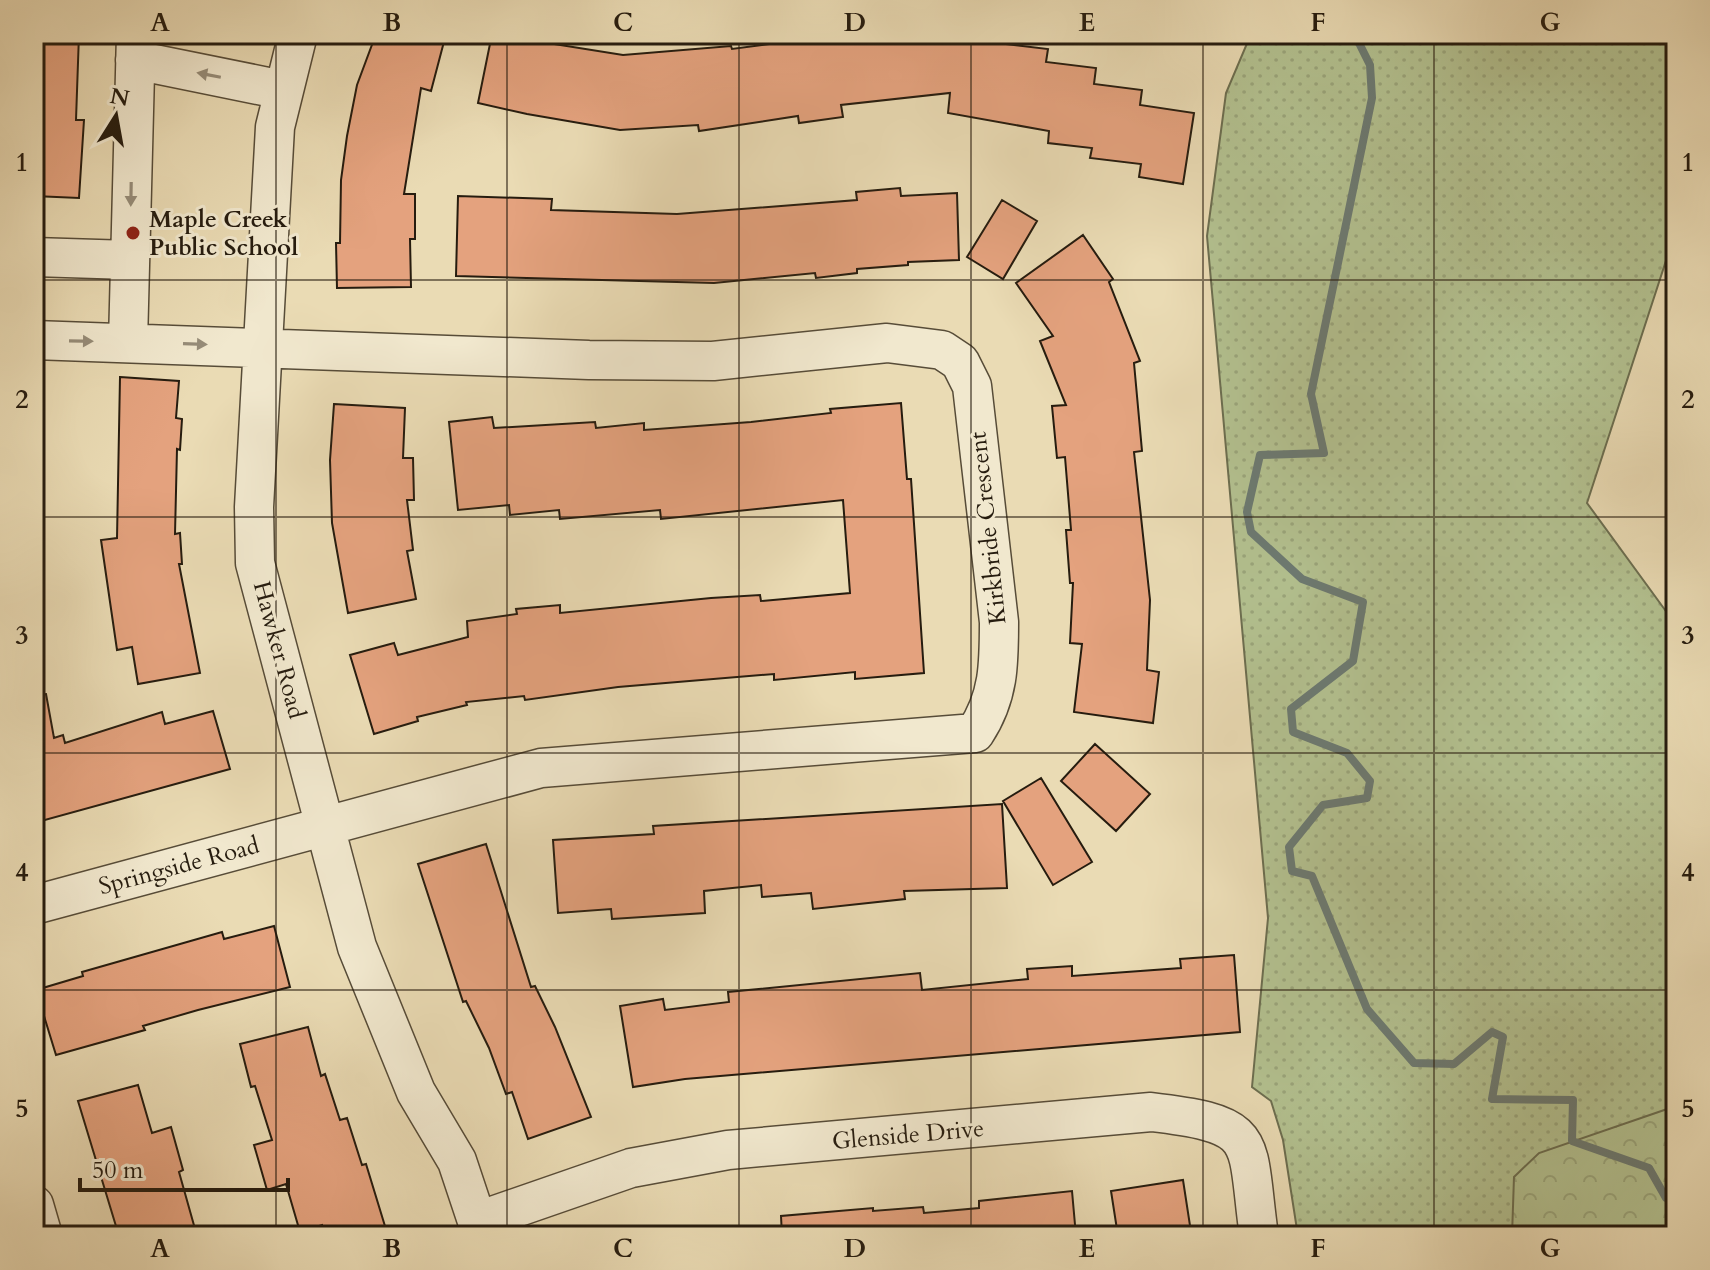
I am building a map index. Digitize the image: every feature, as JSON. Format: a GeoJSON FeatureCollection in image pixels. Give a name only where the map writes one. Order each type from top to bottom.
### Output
{"type":"FeatureCollection","features":[{"type":"Feature","properties":{"kind":"street","name":"Hawker Road"},"geometry":{"type":"LineString","coordinates":[[298,34],[275,127],[254,507],[255,563],[357,947],[416,1092],[457,1161],[480,1229]]}},
{"type":"Feature","properties":{"kind":"street"},"geometry":{"type":"LineString","coordinates":[[128,343],[136,47],[283,90]]}},
{"type":"Feature","properties":{"kind":"street"},"geometry":{"type":"LineString","coordinates":[[34,257],[130,260]]}},
{"type":"Feature","properties":{"kind":"street"},"geometry":{"type":"LineString","coordinates":[[34,340],[263,346]]}},
{"type":"Feature","properties":{"kind":"street","name":"Kirkbride Crescent"},"geometry":{"type":"LineString","coordinates":[[263,346],[589,360],[713,361],[887,343],[917,345],[942,350],[960,362],[972,386],[977,422],[999,622],[999,661],[996,695],[975,733],[541,768],[323,825]]}},
{"type":"Feature","properties":{"kind":"street","name":"Springside Road"},"geometry":{"type":"LineString","coordinates":[[34,905],[323,825]]}},
{"type":"Feature","properties":{"kind":"street","name":"Glenside Drive"},"geometry":{"type":"LineString","coordinates":[[480,1229],[631,1168],[728,1150],[1151,1112],[1205,1119],[1236,1134],[1249,1150],[1259,1236]]}},
{"type":"Feature","properties":{"kind":"street"},"geometry":{"type":"LineString","coordinates":[[34,1205],[43,1236]]}},
{"type":"Feature","properties":{"kind":"green space"},"geometry":{"type":"Polygon","coordinates":[[[1251,34],[1676,34],[1676,230],[1587,503],[1676,625],[1676,1236],[1298,1236],[1283,1140],[1271,1101],[1252,1087],[1268,918],[1207,236],[1226,93],[1251,34]]]}},
{"type":"Feature","properties":{"kind":"green space"},"geometry":{"type":"Polygon","coordinates":[[[1676,1106],[1676,1236],[1512,1236],[1514,1177],[1539,1153],[1676,1106]]]}},
{"type":"Feature","properties":{"kind":"building"},"geometry":{"type":"Polygon","coordinates":[[[34,34],[79,34],[76,120],[84,120],[79,198],[34,196],[34,34]]]}},
{"type":"Feature","properties":{"kind":"building"},"geometry":{"type":"Polygon","coordinates":[[[376,34],[446,34],[431,91],[421,88],[404,194],[415,194],[415,239],[410,239],[411,287],[337,288],[336,243],[340,243],[341,180],[347,136],[357,85],[376,34]]]}},
{"type":"Feature","properties":{"kind":"building"},"geometry":{"type":"Polygon","coordinates":[[[492,34],[513,34],[536,38],[535,41],[623,55],[731,46],[732,49],[842,34],[999,34],[997,43],[1048,49],[1046,62],[1096,68],[1094,84],[1142,90],[1140,105],[1194,113],[1183,184],[1139,177],[1141,164],[1090,158],[1092,148],[1048,143],[1049,131],[948,113],[950,93],[841,105],[843,117],[799,123],[798,116],[699,131],[698,125],[620,130],[527,114],[478,103],[492,34]]]}},
{"type":"Feature","properties":{"kind":"building"},"geometry":{"type":"Polygon","coordinates":[[[900,188],[901,196],[957,193],[959,260],[908,262],[908,265],[857,269],[857,273],[816,278],[815,273],[714,283],[456,276],[458,196],[552,199],[551,210],[677,214],[857,200],[856,192],[900,188]]]}},
{"type":"Feature","properties":{"kind":"building"},"geometry":{"type":"Polygon","coordinates":[[[1002,200],[1037,221],[1003,279],[967,257],[1002,200]]]}},
{"type":"Feature","properties":{"kind":"building"},"geometry":{"type":"Polygon","coordinates":[[[1083,235],[1113,279],[1109,282],[1140,361],[1134,363],[1142,451],[1134,452],[1150,600],[1147,670],[1159,672],[1153,723],[1074,712],[1082,644],[1070,643],[1073,583],[1070,583],[1066,530],[1071,530],[1065,457],[1057,458],[1052,406],[1066,405],[1040,341],[1053,336],[1016,283],[1083,235]]]}},
{"type":"Feature","properties":{"kind":"building"},"geometry":{"type":"Polygon","coordinates":[[[120,377],[179,381],[176,418],[182,419],[180,450],[177,449],[175,534],[180,533],[182,564],[179,564],[200,673],[138,684],[132,647],[117,650],[101,540],[117,538],[120,377]]]}},
{"type":"Feature","properties":{"kind":"building"},"geometry":{"type":"Polygon","coordinates":[[[901,403],[907,479],[911,479],[924,673],[855,679],[855,672],[774,680],[774,674],[618,687],[525,700],[524,696],[466,702],[467,705],[417,717],[418,721],[374,734],[350,655],[394,643],[398,655],[468,637],[467,621],[517,614],[516,609],[560,605],[560,613],[711,598],[760,595],[761,601],[850,593],[843,500],[661,519],[660,510],[560,519],[559,510],[510,515],[509,505],[458,510],[449,422],[492,417],[494,428],[595,422],[596,428],[644,423],[644,430],[751,422],[831,413],[830,409],[901,403]]]}},
{"type":"Feature","properties":{"kind":"building"},"geometry":{"type":"Polygon","coordinates":[[[334,404],[405,408],[403,458],[413,458],[414,500],[407,500],[413,550],[407,551],[416,599],[348,613],[332,523],[330,460],[334,404]]]}},
{"type":"Feature","properties":{"kind":"building"},"geometry":{"type":"Polygon","coordinates":[[[46,694],[54,738],[63,735],[65,743],[162,712],[165,724],[213,711],[230,769],[34,823],[34,695],[46,694]]]}},
{"type":"Feature","properties":{"kind":"building"},"geometry":{"type":"Polygon","coordinates":[[[1095,744],[1150,794],[1116,831],[1061,781],[1095,744]]]}},
{"type":"Feature","properties":{"kind":"building"},"geometry":{"type":"Polygon","coordinates":[[[1041,778],[1092,862],[1053,885],[1003,801],[1041,778]]]}},
{"type":"Feature","properties":{"kind":"building"},"geometry":{"type":"Polygon","coordinates":[[[1002,804],[1007,888],[904,891],[905,899],[813,909],[811,893],[762,897],[761,885],[704,891],[705,913],[612,919],[611,909],[558,913],[553,840],[654,834],[653,826],[1002,804]]]}},
{"type":"Feature","properties":{"kind":"building"},"geometry":{"type":"Polygon","coordinates":[[[486,844],[531,987],[535,986],[555,1027],[591,1117],[528,1139],[512,1092],[506,1094],[489,1048],[466,1001],[463,1002],[418,864],[486,844]]]}},
{"type":"Feature","properties":{"kind":"building"},"geometry":{"type":"Polygon","coordinates":[[[274,926],[290,987],[198,1010],[143,1026],[145,1030],[56,1055],[36,990],[83,976],[82,972],[222,932],[224,939],[274,926]]]}},
{"type":"Feature","properties":{"kind":"building"},"geometry":{"type":"Polygon","coordinates":[[[1234,955],[1240,1032],[685,1079],[633,1087],[620,1006],[663,999],[665,1010],[729,1002],[728,992],[920,973],[922,990],[1028,979],[1027,969],[1072,966],[1072,976],[1181,968],[1180,959],[1234,955]]]}},
{"type":"Feature","properties":{"kind":"building"},"geometry":{"type":"Polygon","coordinates":[[[308,1027],[321,1076],[325,1074],[340,1120],[347,1118],[362,1165],[366,1164],[388,1236],[324,1236],[322,1225],[300,1232],[286,1184],[267,1190],[254,1145],[272,1140],[255,1086],[251,1087],[240,1044],[308,1027]]]}},
{"type":"Feature","properties":{"kind":"building"},"geometry":{"type":"Polygon","coordinates":[[[138,1085],[152,1133],[171,1127],[183,1170],[179,1172],[197,1236],[119,1236],[78,1101],[138,1085]]]}},
{"type":"Feature","properties":{"kind":"building"},"geometry":{"type":"Polygon","coordinates":[[[1183,1180],[1191,1232],[1118,1236],[1111,1191],[1183,1180]]]}},
{"type":"Feature","properties":{"kind":"building"},"geometry":{"type":"Polygon","coordinates":[[[1072,1191],[1076,1236],[782,1236],[781,1216],[873,1208],[873,1211],[923,1207],[924,1213],[979,1208],[979,1201],[1072,1191]]]}},
{"type":"Feature","properties":{"kind":"waterway"},"geometry":{"type":"LineString","coordinates":[[1360,34],[1356,37],[1370,65],[1372,98],[1311,394],[1324,453],[1260,455],[1247,512],[1251,532],[1302,579],[1363,602],[1353,661],[1291,709],[1293,732],[1347,753],[1370,781],[1367,798],[1323,805],[1289,847],[1292,871],[1312,876],[1367,1009],[1414,1063],[1454,1064],[1492,1032],[1503,1037],[1492,1099],[1573,1100],[1572,1141],[1649,1168],[1666,1198],[1676,1203]]}},
{"type":"Feature","properties":{"kind":"place","name":"Maple Creek Public School"},"geometry":{"type":"Point","coordinates":[133,233]}}]}
